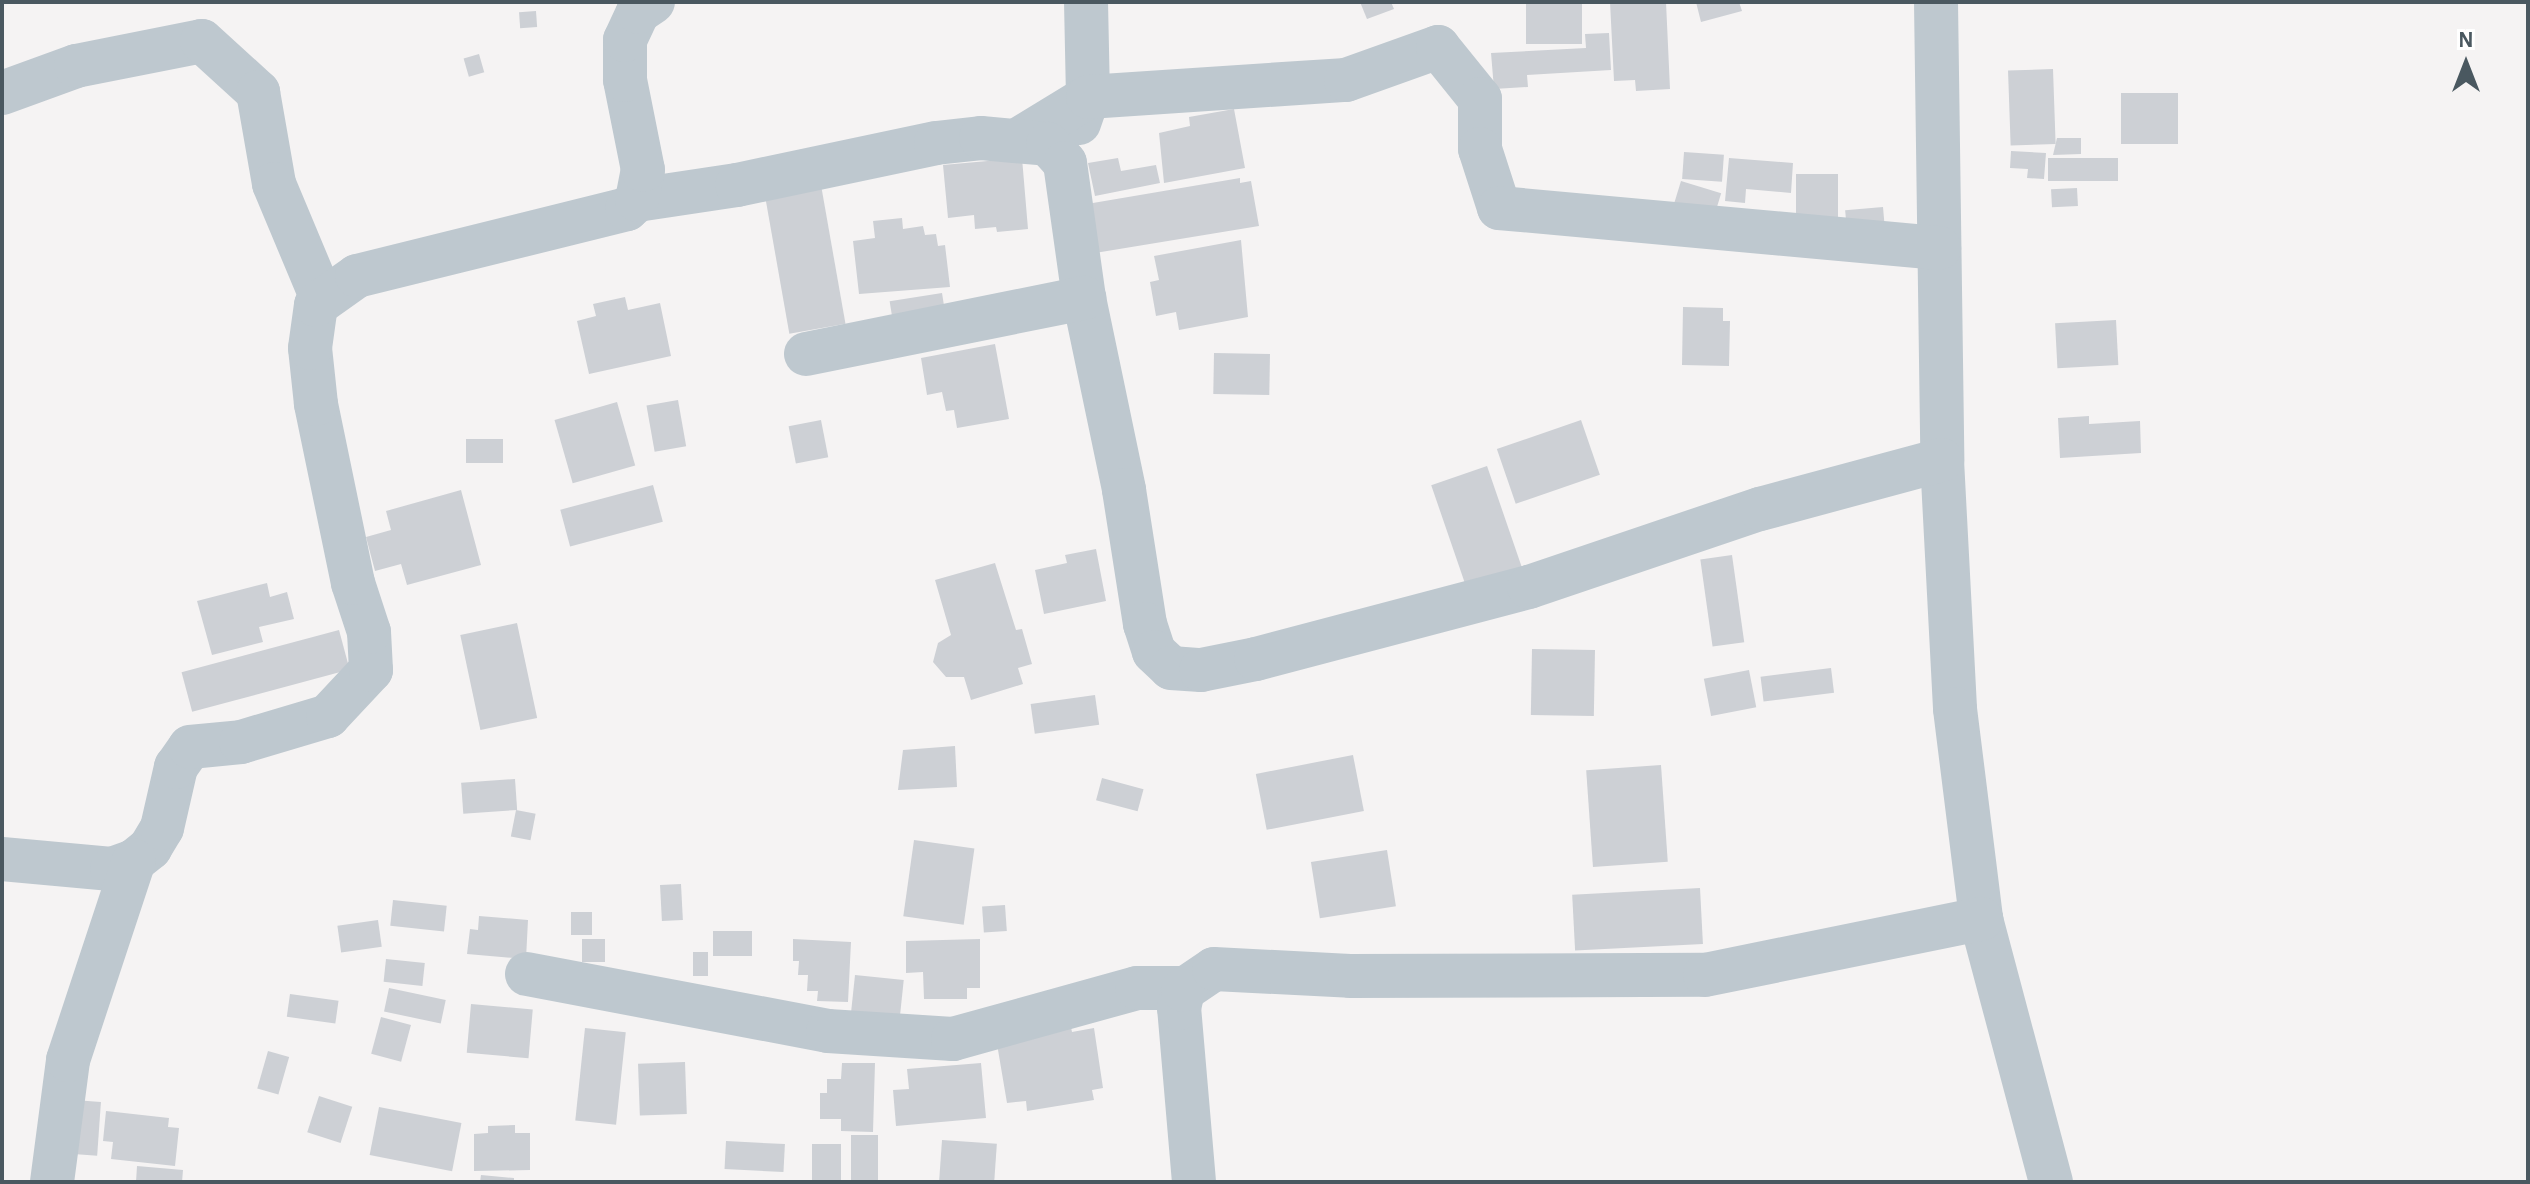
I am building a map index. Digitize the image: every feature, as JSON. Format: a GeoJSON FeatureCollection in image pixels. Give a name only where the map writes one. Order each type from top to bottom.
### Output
{"type":"FeatureCollection","features":[{"type":"Feature","properties":{"kind":"street"},"geometry":{"type":"LineString","coordinates":[[637,200],[642,145],[625,80],[625,40],[638,12],[653,2]]}},
{"type":"Feature","properties":{"kind":"street"},"geometry":{"type":"LineString","coordinates":[[1086,2],[1088,97],[1065,163],[1084,298],[1124,490],[1145,624],[1154,652],[1171,668],[1201,670],[1256,659],[1529,587],[1760,509],[1942,460]]}},
{"type":"Feature","properties":{"kind":"street"},"geometry":{"type":"LineString","coordinates":[[1936,2],[1942,460],[1955,709],[1981,919],[2051,1182]]}},
{"type":"Feature","properties":{"kind":"street"},"geometry":{"type":"LineString","coordinates":[[2,93],[76,66],[202,41],[258,92],[274,184],[322,299]]}},
{"type":"Feature","properties":{"kind":"street"},"geometry":{"type":"LineString","coordinates":[[1016,141],[1088,97],[1346,80],[1438,47],[1480,99],[1480,149],[1499,208],[1939,248]]}},
{"type":"Feature","properties":{"kind":"street"},"geometry":{"type":"LineString","coordinates":[[2,859],[112,869],[134,861],[150,848],[162,828],[176,767],[190,747],[241,742],[328,716],[371,670],[369,632],[353,583],[316,404],[310,320],[322,299],[357,276],[600,217],[627,209],[637,200],[737,185],[936,143],[981,138],[1048,144],[1065,163]]}},
{"type":"Feature","properties":{"kind":"street"},"geometry":{"type":"LineString","coordinates":[[806,354],[1084,298]]}},
{"type":"Feature","properties":{"kind":"street"},"geometry":{"type":"LineString","coordinates":[[52,1182],[68,1060],[134,861]]}},
{"type":"Feature","properties":{"kind":"street"},"geometry":{"type":"LineString","coordinates":[[527,974],[828,1031],[953,1039],[1137,988],[1186,988],[1214,969],[1350,976],[1705,975],[1981,919]]}},
{"type":"Feature","properties":{"kind":"street"},"geometry":{"type":"LineString","coordinates":[[1186,988],[1179,1008],[1179,1038],[1194,1182]]}},
{"type":"Feature","properties":{"kind":"building"},"geometry":{"type":"Polygon","coordinates":[[[1360,2],[1391,2],[1394,9],[1367,19],[1360,2]]]}},
{"type":"Feature","properties":{"kind":"building"},"geometry":{"type":"Polygon","coordinates":[[[1610,2],[1666,2],[1670,89],[1636,91],[1635,80],[1614,81],[1610,2]]]}},
{"type":"Feature","properties":{"kind":"building"},"geometry":{"type":"Polygon","coordinates":[[[1696,2],[1739,2],[1742,11],[1701,22],[1696,2]]]}},
{"type":"Feature","properties":{"kind":"building"},"geometry":{"type":"Polygon","coordinates":[[[1526,3],[1582,3],[1582,44],[1526,44],[1526,3]]]}},
{"type":"Feature","properties":{"kind":"building"},"geometry":{"type":"Polygon","coordinates":[[[536,11],[537,27],[520,28],[519,12],[536,11]]]}},
{"type":"Feature","properties":{"kind":"building"},"geometry":{"type":"Polygon","coordinates":[[[1609,33],[1611,70],[1527,75],[1528,87],[1494,89],[1491,53],[1586,48],[1585,34],[1609,33]]]}},
{"type":"Feature","properties":{"kind":"building"},"geometry":{"type":"Polygon","coordinates":[[[479,54],[484,72],[469,77],[464,58],[479,54]]]}},
{"type":"Feature","properties":{"kind":"building"},"geometry":{"type":"Polygon","coordinates":[[[2053,69],[2056,144],[2011,146],[2008,71],[2053,69]]]}},
{"type":"Feature","properties":{"kind":"building"},"geometry":{"type":"Polygon","coordinates":[[[2121,93],[2178,93],[2178,144],[2121,144],[2121,93]]]}},
{"type":"Feature","properties":{"kind":"building"},"geometry":{"type":"Polygon","coordinates":[[[1234,109],[1245,168],[1164,183],[1159,133],[1190,126],[1189,117],[1234,109]]]}},
{"type":"Feature","properties":{"kind":"building"},"geometry":{"type":"Polygon","coordinates":[[[2057,138],[2081,138],[2081,154],[2053,155],[2057,138]]]}},
{"type":"Feature","properties":{"kind":"building"},"geometry":{"type":"Polygon","coordinates":[[[2011,151],[2046,153],[2044,179],[2027,178],[2028,169],[2010,168],[2011,151]]]}},
{"type":"Feature","properties":{"kind":"building"},"geometry":{"type":"Polygon","coordinates":[[[1684,152],[1724,155],[1722,182],[1682,179],[1684,152]]]}},
{"type":"Feature","properties":{"kind":"building"},"geometry":{"type":"Polygon","coordinates":[[[1022,158],[1028,229],[997,232],[996,227],[975,229],[974,215],[948,218],[943,165],[1022,158]]]}},
{"type":"Feature","properties":{"kind":"building"},"geometry":{"type":"Polygon","coordinates":[[[1118,158],[1121,171],[1156,165],[1160,183],[1095,196],[1088,163],[1118,158]]]}},
{"type":"Feature","properties":{"kind":"building"},"geometry":{"type":"Polygon","coordinates":[[[1729,158],[1793,163],[1791,193],[1746,189],[1745,203],[1725,201],[1729,158]]]}},
{"type":"Feature","properties":{"kind":"building"},"geometry":{"type":"Polygon","coordinates":[[[2048,158],[2118,158],[2118,181],[2048,181],[2048,158]]]}},
{"type":"Feature","properties":{"kind":"building"},"geometry":{"type":"Polygon","coordinates":[[[1796,174],[1838,174],[1838,227],[1796,227],[1796,174]]]}},
{"type":"Feature","properties":{"kind":"building"},"geometry":{"type":"Polygon","coordinates":[[[1240,178],[1240,183],[1251,181],[1259,226],[1095,253],[1087,204],[1240,178]]]}},
{"type":"Feature","properties":{"kind":"building"},"geometry":{"type":"Polygon","coordinates":[[[1681,181],[1721,193],[1714,215],[1674,203],[1681,181]]]}},
{"type":"Feature","properties":{"kind":"building"},"geometry":{"type":"Polygon","coordinates":[[[821,185],[845,324],[789,334],[765,195],[821,185]]]}},
{"type":"Feature","properties":{"kind":"building"},"geometry":{"type":"Polygon","coordinates":[[[2077,188],[2078,206],[2052,207],[2051,189],[2077,188]]]}},
{"type":"Feature","properties":{"kind":"building"},"geometry":{"type":"Polygon","coordinates":[[[1883,207],[1885,229],[1847,232],[1845,210],[1883,207]]]}},
{"type":"Feature","properties":{"kind":"building"},"geometry":{"type":"Polygon","coordinates":[[[902,218],[903,229],[923,226],[925,235],[936,234],[938,246],[945,245],[950,287],[859,294],[853,241],[875,238],[873,221],[902,218]]]}},
{"type":"Feature","properties":{"kind":"building"},"geometry":{"type":"Polygon","coordinates":[[[1241,240],[1248,317],[1179,330],[1176,312],[1156,316],[1150,282],[1159,280],[1154,256],[1241,240]]]}},
{"type":"Feature","properties":{"kind":"building"},"geometry":{"type":"Polygon","coordinates":[[[942,293],[946,319],[894,327],[890,301],[942,293]]]}},
{"type":"Feature","properties":{"kind":"building"},"geometry":{"type":"Polygon","coordinates":[[[625,297],[628,310],[660,303],[671,356],[589,374],[577,321],[596,316],[593,304],[625,297]]]}},
{"type":"Feature","properties":{"kind":"building"},"geometry":{"type":"Polygon","coordinates":[[[1683,307],[1723,308],[1723,321],[1730,321],[1729,366],[1682,365],[1683,307]]]}},
{"type":"Feature","properties":{"kind":"building"},"geometry":{"type":"Polygon","coordinates":[[[2116,320],[2118,365],[2057,368],[2055,323],[2116,320]]]}},
{"type":"Feature","properties":{"kind":"building"},"geometry":{"type":"Polygon","coordinates":[[[995,344],[1009,419],[957,428],[954,410],[946,411],[942,392],[927,395],[921,358],[995,344]]]}},
{"type":"Feature","properties":{"kind":"building"},"geometry":{"type":"Polygon","coordinates":[[[1214,353],[1270,354],[1269,395],[1213,394],[1214,353]]]}},
{"type":"Feature","properties":{"kind":"building"},"geometry":{"type":"Polygon","coordinates":[[[678,400],[686,446],[655,452],[646,406],[678,400]]]}},
{"type":"Feature","properties":{"kind":"building"},"geometry":{"type":"Polygon","coordinates":[[[617,402],[635,465],[573,483],[555,420],[617,402]]]}},
{"type":"Feature","properties":{"kind":"building"},"geometry":{"type":"Polygon","coordinates":[[[2089,416],[2089,424],[2140,421],[2141,453],[2060,458],[2058,418],[2089,416]]]}},
{"type":"Feature","properties":{"kind":"building"},"geometry":{"type":"Polygon","coordinates":[[[821,420],[828,457],[796,464],[789,426],[821,420]]]}},
{"type":"Feature","properties":{"kind":"building"},"geometry":{"type":"Polygon","coordinates":[[[1581,420],[1600,475],[1516,504],[1497,449],[1581,420]]]}},
{"type":"Feature","properties":{"kind":"building"},"geometry":{"type":"Polygon","coordinates":[[[466,439],[503,439],[503,463],[466,463],[466,439]]]}},
{"type":"Feature","properties":{"kind":"building"},"geometry":{"type":"Polygon","coordinates":[[[1487,466],[1522,567],[1466,586],[1431,485],[1487,466]]]}},
{"type":"Feature","properties":{"kind":"building"},"geometry":{"type":"Polygon","coordinates":[[[653,485],[663,522],[570,547],[560,510],[653,485]]]}},
{"type":"Feature","properties":{"kind":"building"},"geometry":{"type":"Polygon","coordinates":[[[461,490],[481,565],[407,585],[401,564],[375,571],[366,537],[391,530],[386,511],[461,490]]]}},
{"type":"Feature","properties":{"kind":"building"},"geometry":{"type":"Polygon","coordinates":[[[1096,549],[1106,601],[1044,614],[1035,570],[1067,563],[1065,555],[1096,549]]]}},
{"type":"Feature","properties":{"kind":"building"},"geometry":{"type":"Polygon","coordinates":[[[1732,555],[1744,642],[1713,647],[1700,559],[1732,555]]]}},
{"type":"Feature","properties":{"kind":"building"},"geometry":{"type":"Polygon","coordinates":[[[995,563],[1016,630],[1022,629],[1032,664],[1018,668],[1023,684],[971,700],[964,677],[946,677],[933,662],[938,643],[951,635],[935,580],[995,563]]]}},
{"type":"Feature","properties":{"kind":"building"},"geometry":{"type":"Polygon","coordinates":[[[267,583],[270,597],[287,592],[294,619],[259,627],[263,642],[212,655],[197,601],[267,583]]]}},
{"type":"Feature","properties":{"kind":"building"},"geometry":{"type":"Polygon","coordinates":[[[517,623],[537,718],[480,730],[460,635],[517,623]]]}},
{"type":"Feature","properties":{"kind":"building"},"geometry":{"type":"Polygon","coordinates":[[[339,630],[350,670],[192,712],[182,672],[339,630]]]}},
{"type":"Feature","properties":{"kind":"building"},"geometry":{"type":"Polygon","coordinates":[[[1532,649],[1595,650],[1594,716],[1531,715],[1532,649]]]}},
{"type":"Feature","properties":{"kind":"building"},"geometry":{"type":"Polygon","coordinates":[[[1831,668],[1834,693],[1764,701],[1761,677],[1831,668]]]}},
{"type":"Feature","properties":{"kind":"building"},"geometry":{"type":"Polygon","coordinates":[[[1749,670],[1756,707],[1711,716],[1704,679],[1749,670]]]}},
{"type":"Feature","properties":{"kind":"building"},"geometry":{"type":"Polygon","coordinates":[[[1095,695],[1099,725],[1035,734],[1031,704],[1095,695]]]}},
{"type":"Feature","properties":{"kind":"building"},"geometry":{"type":"Polygon","coordinates":[[[955,746],[957,787],[898,790],[903,750],[955,746]]]}},
{"type":"Feature","properties":{"kind":"building"},"geometry":{"type":"Polygon","coordinates":[[[1353,755],[1364,811],[1267,830],[1256,774],[1353,755]]]}},
{"type":"Feature","properties":{"kind":"building"},"geometry":{"type":"Polygon","coordinates":[[[1661,765],[1668,862],[1593,867],[1586,770],[1661,765]]]}},
{"type":"Feature","properties":{"kind":"building"},"geometry":{"type":"Polygon","coordinates":[[[1102,778],[1144,789],[1138,811],[1096,800],[1102,778]]]}},
{"type":"Feature","properties":{"kind":"building"},"geometry":{"type":"Polygon","coordinates":[[[515,779],[517,810],[463,814],[461,783],[515,779]]]}},
{"type":"Feature","properties":{"kind":"building"},"geometry":{"type":"Polygon","coordinates":[[[516,810],[536,814],[530,840],[511,837],[516,810]]]}},
{"type":"Feature","properties":{"kind":"building"},"geometry":{"type":"Polygon","coordinates":[[[914,840],[974,848],[964,925],[903,916],[914,840]]]}},
{"type":"Feature","properties":{"kind":"building"},"geometry":{"type":"Polygon","coordinates":[[[1387,850],[1396,906],[1320,918],[1311,862],[1387,850]]]}},
{"type":"Feature","properties":{"kind":"building"},"geometry":{"type":"Polygon","coordinates":[[[681,884],[683,920],[662,921],[660,885],[681,884]]]}},
{"type":"Feature","properties":{"kind":"building"},"geometry":{"type":"Polygon","coordinates":[[[1700,888],[1703,944],[1575,951],[1572,895],[1700,888]]]}},
{"type":"Feature","properties":{"kind":"building"},"geometry":{"type":"Polygon","coordinates":[[[393,900],[447,906],[444,932],[390,926],[393,900]]]}},
{"type":"Feature","properties":{"kind":"building"},"geometry":{"type":"Polygon","coordinates":[[[1005,905],[1007,931],[984,933],[982,907],[1005,905]]]}},
{"type":"Feature","properties":{"kind":"building"},"geometry":{"type":"Polygon","coordinates":[[[571,912],[592,912],[592,935],[571,935],[571,912]]]}},
{"type":"Feature","properties":{"kind":"building"},"geometry":{"type":"Polygon","coordinates":[[[479,916],[528,920],[526,959],[467,954],[470,929],[478,930],[479,916]]]}},
{"type":"Feature","properties":{"kind":"building"},"geometry":{"type":"Polygon","coordinates":[[[378,920],[382,947],[341,952],[337,926],[378,920]]]}},
{"type":"Feature","properties":{"kind":"building"},"geometry":{"type":"Polygon","coordinates":[[[713,931],[752,931],[752,956],[713,956],[713,931]]]}},
{"type":"Feature","properties":{"kind":"building"},"geometry":{"type":"Polygon","coordinates":[[[582,939],[605,939],[605,962],[582,962],[582,939]]]}},
{"type":"Feature","properties":{"kind":"building"},"geometry":{"type":"Polygon","coordinates":[[[793,939],[851,942],[848,1002],[817,1001],[818,991],[807,991],[808,975],[798,975],[799,961],[793,961],[793,939]]]}},
{"type":"Feature","properties":{"kind":"building"},"geometry":{"type":"Polygon","coordinates":[[[980,939],[980,988],[967,988],[967,999],[924,999],[923,972],[906,973],[906,941],[980,939]]]}},
{"type":"Feature","properties":{"kind":"building"},"geometry":{"type":"Polygon","coordinates":[[[693,952],[708,952],[708,976],[693,976],[693,952]]]}},
{"type":"Feature","properties":{"kind":"building"},"geometry":{"type":"Polygon","coordinates":[[[386,959],[425,963],[422,986],[384,982],[386,959]]]}},
{"type":"Feature","properties":{"kind":"building"},"geometry":{"type":"Polygon","coordinates":[[[855,975],[904,980],[899,1024],[850,1019],[855,975]]]}},
{"type":"Feature","properties":{"kind":"building"},"geometry":{"type":"Polygon","coordinates":[[[389,988],[446,1000],[441,1024],[384,1011],[389,988]]]}},
{"type":"Feature","properties":{"kind":"building"},"geometry":{"type":"Polygon","coordinates":[[[290,994],[339,1001],[335,1024],[287,1017],[290,994]]]}},
{"type":"Feature","properties":{"kind":"building"},"geometry":{"type":"Polygon","coordinates":[[[471,1004],[533,1009],[528,1058],[467,1053],[471,1004]]]}},
{"type":"Feature","properties":{"kind":"building"},"geometry":{"type":"Polygon","coordinates":[[[381,1017],[411,1025],[401,1062],[371,1054],[381,1017]]]}},
{"type":"Feature","properties":{"kind":"building"},"geometry":{"type":"Polygon","coordinates":[[[1070,1022],[1072,1032],[1094,1028],[1103,1088],[1092,1090],[1094,1100],[1027,1111],[1026,1101],[1007,1103],[997,1044],[1070,1022]]]}},
{"type":"Feature","properties":{"kind":"building"},"geometry":{"type":"Polygon","coordinates":[[[585,1028],[626,1032],[616,1125],[575,1120],[585,1028]]]}},
{"type":"Feature","properties":{"kind":"building"},"geometry":{"type":"Polygon","coordinates":[[[268,1051],[289,1057],[278,1095],[257,1088],[268,1051]]]}},
{"type":"Feature","properties":{"kind":"building"},"geometry":{"type":"Polygon","coordinates":[[[685,1062],[687,1114],[640,1116],[638,1064],[685,1062]]]}},
{"type":"Feature","properties":{"kind":"building"},"geometry":{"type":"Polygon","coordinates":[[[842,1063],[875,1063],[873,1132],[841,1131],[841,1119],[820,1119],[820,1093],[827,1093],[827,1079],[841,1079],[842,1063]]]}},
{"type":"Feature","properties":{"kind":"building"},"geometry":{"type":"Polygon","coordinates":[[[981,1063],[986,1118],[896,1126],[893,1090],[909,1089],[907,1069],[981,1063]]]}},
{"type":"Feature","properties":{"kind":"building"},"geometry":{"type":"Polygon","coordinates":[[[319,1096],[352,1107],[341,1143],[307,1132],[319,1096]]]}},
{"type":"Feature","properties":{"kind":"building"},"geometry":{"type":"Polygon","coordinates":[[[74,1100],[101,1102],[97,1156],[70,1154],[74,1100]]]}},
{"type":"Feature","properties":{"kind":"building"},"geometry":{"type":"Polygon","coordinates":[[[379,1107],[461,1123],[452,1171],[370,1155],[379,1107]]]}},
{"type":"Feature","properties":{"kind":"building"},"geometry":{"type":"Polygon","coordinates":[[[106,1111],[169,1118],[168,1127],[179,1128],[175,1166],[111,1159],[113,1142],[103,1141],[106,1111]]]}},
{"type":"Feature","properties":{"kind":"building"},"geometry":{"type":"Polygon","coordinates":[[[515,1125],[515,1133],[530,1133],[530,1170],[474,1171],[474,1134],[488,1133],[488,1126],[515,1125]]]}},
{"type":"Feature","properties":{"kind":"building"},"geometry":{"type":"Polygon","coordinates":[[[851,1135],[878,1135],[878,1182],[851,1182],[851,1135]]]}},
{"type":"Feature","properties":{"kind":"building"},"geometry":{"type":"Polygon","coordinates":[[[942,1140],[997,1144],[994,1182],[939,1182],[942,1140]]]}},
{"type":"Feature","properties":{"kind":"building"},"geometry":{"type":"Polygon","coordinates":[[[726,1141],[785,1144],[783,1172],[725,1169],[726,1141]]]}},
{"type":"Feature","properties":{"kind":"building"},"geometry":{"type":"Polygon","coordinates":[[[812,1144],[841,1144],[841,1182],[812,1182],[812,1144]]]}},
{"type":"Feature","properties":{"kind":"building"},"geometry":{"type":"Polygon","coordinates":[[[137,1166],[183,1170],[182,1182],[136,1182],[137,1166]]]}},
{"type":"Feature","properties":{"kind":"building"},"geometry":{"type":"Polygon","coordinates":[[[481,1175],[514,1178],[514,1182],[480,1182],[481,1175]]]}}]}
